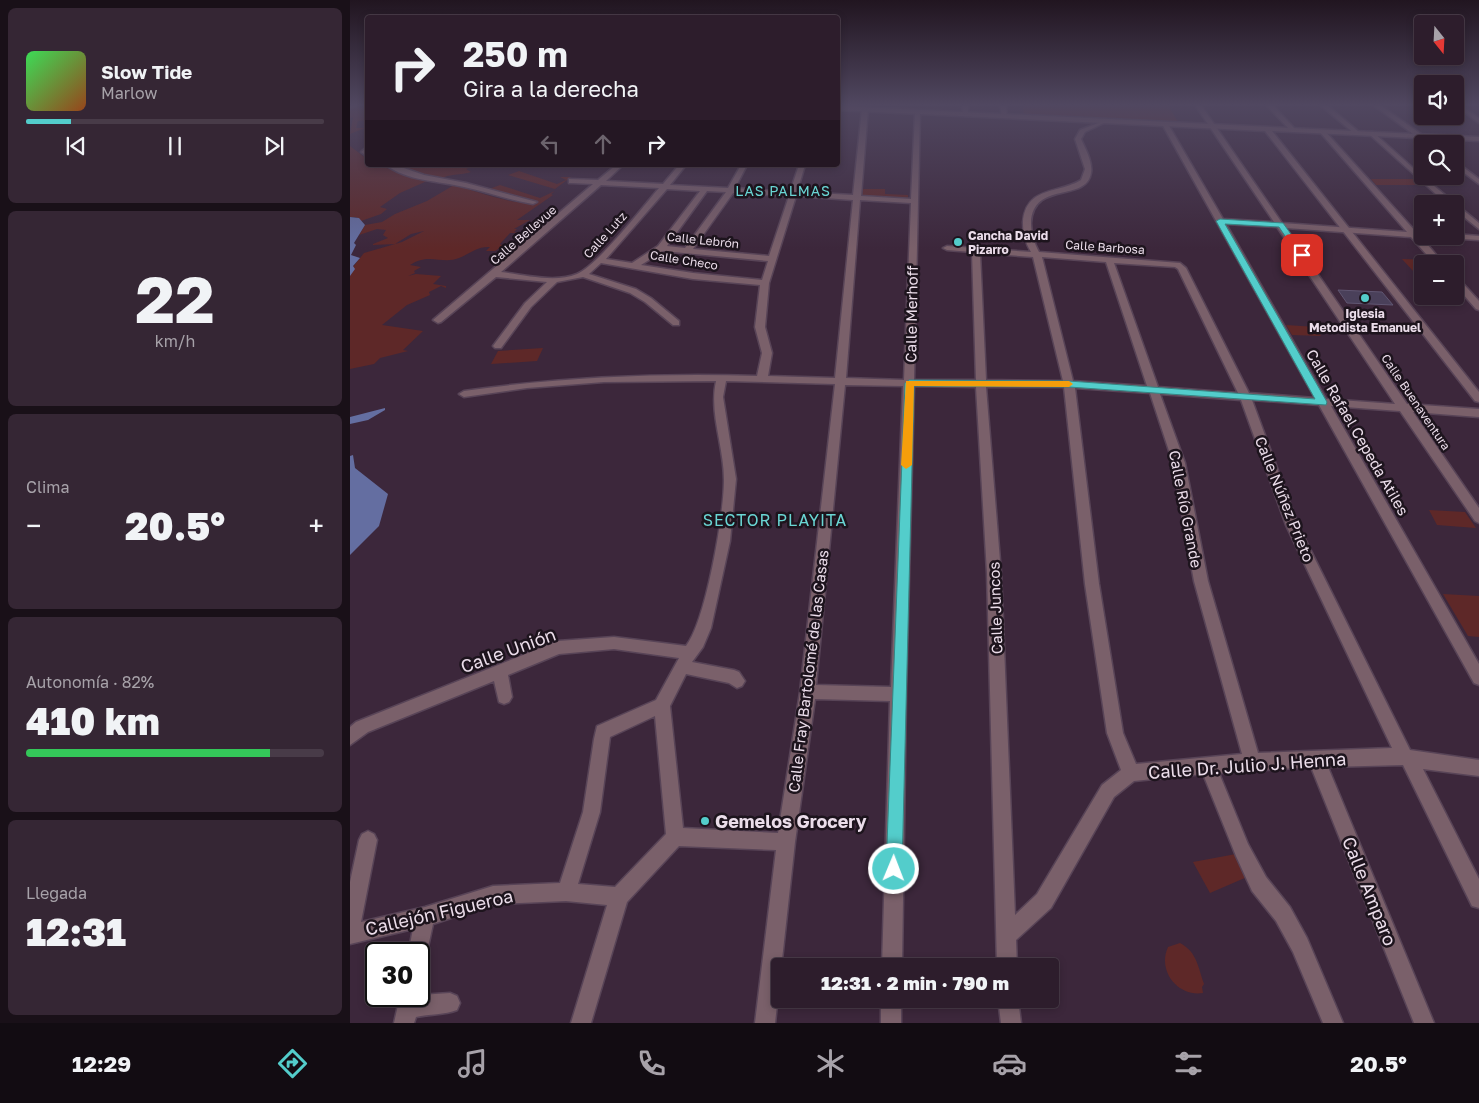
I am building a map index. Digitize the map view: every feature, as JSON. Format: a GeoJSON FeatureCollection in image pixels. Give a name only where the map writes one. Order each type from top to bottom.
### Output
{"type":"FeatureCollection","features":[{"type":"Feature","properties":{"kind":"street","name":"Calle Fray Bartolomé de las Casas"},"geometry":{"type":"LineString","coordinates":[[765,1023],[786,842],[808,692],[840,382],[861,153]]}},
{"type":"Feature","properties":{"kind":"street","name":"Calle Merhoff"},"geometry":{"type":"LineString","coordinates":[[892,958],[898,694],[916,153]]}},
{"type":"Feature","properties":{"kind":"street"},"geometry":{"type":"LineString","coordinates":[[1082,153],[1088,171],[1086,178],[1076,186],[1045,195],[1027,210],[1026,217],[1029,243],[1037,255],[1069,384],[1092,584],[1114,723],[1131,773]]}},
{"type":"Feature","properties":{"kind":"street","name":"Calle Rafael Cepeda Atiles"},"geometry":{"type":"LineString","coordinates":[[1181,153],[1479,678]]}},
{"type":"Feature","properties":{"kind":"street","name":"Calle Buenaventura"},"geometry":{"type":"LineString","coordinates":[[1232,153],[1479,518]]}},
{"type":"Feature","properties":{"kind":"street"},"geometry":{"type":"LineString","coordinates":[[1286,153],[1479,399]]}},
{"type":"Feature","properties":{"kind":"street"},"geometry":{"type":"LineString","coordinates":[[1342,153],[1414,230]]}},
{"type":"Feature","properties":{"kind":"street"},"geometry":{"type":"LineString","coordinates":[[1393,153],[1442,195]]}},
{"type":"Feature","properties":{"kind":"street"},"geometry":{"type":"LineString","coordinates":[[394,167],[416,176],[466,184],[510,198],[533,202]]}},
{"type":"Feature","properties":{"kind":"street","name":"Calle Bellevue"},"geometry":{"type":"LineString","coordinates":[[438,320],[618,167]]}},
{"type":"Feature","properties":{"kind":"street","name":"Calle Lutz"},"geometry":{"type":"LineString","coordinates":[[494,274],[554,280],[582,274],[599,260],[681,167]]}},
{"type":"Feature","properties":{"kind":"street"},"geometry":{"type":"LineString","coordinates":[[688,250],[730,192],[743,167]]}},
{"type":"Feature","properties":{"kind":"street"},"geometry":{"type":"LineString","coordinates":[[762,379],[767,353],[767,344],[760,327],[765,284],[801,167]]}},
{"type":"Feature","properties":{"kind":"street"},"geometry":{"type":"LineString","coordinates":[[1464,170],[1479,182]]}},
{"type":"Feature","properties":{"kind":"street"},"geometry":{"type":"LineString","coordinates":[[572,181],[730,192],[914,201]]}},
{"type":"Feature","properties":{"kind":"street"},"geometry":{"type":"LineString","coordinates":[[661,248],[704,190]]}},
{"type":"Feature","properties":{"kind":"street"},"geometry":{"type":"LineString","coordinates":[[1464,214],[1479,227]]}},
{"type":"Feature","properties":{"kind":"street"},"geometry":{"type":"LineString","coordinates":[[1220,221],[1414,234]]}},
{"type":"Feature","properties":{"kind":"street"},"geometry":{"type":"LineString","coordinates":[[1464,237],[1479,238]]}},
{"type":"Feature","properties":{"kind":"street","name":"Calle Lebrón"},"geometry":{"type":"LineString","coordinates":[[635,265],[661,248],[774,259]]}},
{"type":"Feature","properties":{"kind":"street","name":"Calle Barbosa"},"geometry":{"type":"LineString","coordinates":[[947,248],[1172,264],[1182,268]]}},
{"type":"Feature","properties":{"kind":"street","name":"Calle Juncos"},"geometry":{"type":"LineString","coordinates":[[976,250],[981,383],[994,573],[1006,958]]}},
{"type":"Feature","properties":{"kind":"street","name":"Calle Checo"},"geometry":{"type":"LineString","coordinates":[[599,260],[693,276],[765,284]]}},
{"type":"Feature","properties":{"kind":"street","name":"Calle Río Grande"},"geometry":{"type":"LineString","coordinates":[[1109,260],[1155,389],[1178,463],[1201,580],[1252,761]]}},
{"type":"Feature","properties":{"kind":"street","name":"Calle Núñez Prieto"},"geometry":{"type":"LineString","coordinates":[[1182,268],[1245,396],[1292,525],[1406,758],[1479,899]]}},
{"type":"Feature","properties":{"kind":"street"},"geometry":{"type":"LineString","coordinates":[[582,274],[633,291],[648,300],[676,323]]}},
{"type":"Feature","properties":{"kind":"street"},"geometry":{"type":"LineString","coordinates":[[498,346],[528,305],[554,280]]}},
{"type":"Feature","properties":{"kind":"street"},"geometry":{"type":"LineString","coordinates":[[1464,290],[1479,307]]}},
{"type":"Feature","properties":{"kind":"street"},"geometry":{"type":"LineString","coordinates":[[464,394],[527,385],[604,379],[722,378],[840,382],[1069,384],[1479,414]]}},
{"type":"Feature","properties":{"kind":"street"},"geometry":{"type":"LineString","coordinates":[[581,1023],[619,897],[675,837],[662,705],[704,628],[718,573],[729,503],[729,463],[718,397],[722,378]]}},
{"type":"Feature","properties":{"kind":"street","name":"Calle Unión"},"geometry":{"type":"LineString","coordinates":[[350,737],[362,727],[558,648],[614,643],[686,660],[734,677],[737,681]]}},
{"type":"Feature","properties":{"kind":"street"},"geometry":{"type":"LineString","coordinates":[[500,671],[504,697]]}},
{"type":"Feature","properties":{"kind":"street"},"geometry":{"type":"LineString","coordinates":[[808,692],[898,694]]}},
{"type":"Feature","properties":{"kind":"street"},"geometry":{"type":"LineString","coordinates":[[566,892],[586,833],[597,786],[598,754],[603,732],[662,705]]}},
{"type":"Feature","properties":{"kind":"street","name":"Calle Dr. Julio J. Henna"},"geometry":{"type":"LineString","coordinates":[[1006,936],[1044,901],[1108,791],[1131,773],[1252,761],[1316,758],[1406,758],[1479,768]]}},
{"type":"Feature","properties":{"kind":"street","name":"Calle Amparo"},"geometry":{"type":"LineString","coordinates":[[1316,758],[1424,1023]]}},
{"type":"Feature","properties":{"kind":"street"},"geometry":{"type":"LineString","coordinates":[[1208,766],[1242,850],[1259,884],[1283,914],[1300,945],[1333,1023]]}},
{"type":"Feature","properties":{"kind":"street"},"geometry":{"type":"LineString","coordinates":[[675,837],[786,842]]}},
{"type":"Feature","properties":{"kind":"street"},"geometry":{"type":"LineString","coordinates":[[351,933],[351,922],[368,840]]}},
{"type":"Feature","properties":{"kind":"street","name":"Callejón Figueroa"},"geometry":{"type":"LineString","coordinates":[[351,933],[425,918],[493,895],[529,892],[566,892],[619,897]]}},
{"type":"Feature","properties":{"kind":"street"},"geometry":{"type":"LineString","coordinates":[[420,942],[425,918]]}},
{"type":"Feature","properties":{"kind":"street"},"geometry":{"type":"LineString","coordinates":[[407,1009],[433,1003],[450,1004]]}},
{"type":"Feature","properties":{"kind":"street"},"geometry":{"type":"LineString","coordinates":[[890,1023],[891,1008]]}},
{"type":"Feature","properties":{"kind":"street"},"geometry":{"type":"LineString","coordinates":[[1010,1008],[1012,1023]]}},
{"type":"Feature","properties":{"kind":"shaded area"},"geometry":{"type":"Polygon","coordinates":[[[350,153],[359,153],[365,157],[365,167],[383,167],[427,181],[400,193],[380,207],[387,209],[381,214],[361,221],[356,217],[350,217],[350,153]]]}},
{"type":"Feature","properties":{"kind":"shaded area"},"geometry":{"type":"Polygon","coordinates":[[[398,167],[472,167],[466,169],[471,172],[447,176],[442,179],[417,174],[398,167]]]}},
{"type":"Feature","properties":{"kind":"shaded area"},"geometry":{"type":"Polygon","coordinates":[[[519,171],[557,184],[566,180],[560,177],[571,177],[555,189],[508,175],[519,171]]]}},
{"type":"Feature","properties":{"kind":"shaded area"},"geometry":{"type":"Polygon","coordinates":[[[1371,179],[1414,179],[1414,185],[1376,185],[1371,179]]]}},
{"type":"Feature","properties":{"kind":"shaded area"},"geometry":{"type":"Polygon","coordinates":[[[454,185],[509,201],[529,203],[536,201],[502,194],[489,189],[500,185],[540,198],[555,191],[551,194],[553,195],[517,220],[530,220],[514,229],[517,229],[514,232],[518,233],[510,233],[500,244],[503,246],[495,251],[486,251],[490,247],[486,247],[453,260],[423,259],[410,265],[421,267],[414,271],[415,273],[408,276],[416,274],[441,276],[433,284],[446,286],[446,288],[441,286],[429,292],[430,295],[407,305],[382,325],[423,331],[403,350],[408,351],[380,358],[374,364],[350,369],[350,276],[353,267],[364,253],[402,242],[424,231],[411,234],[395,244],[373,245],[388,238],[383,235],[386,230],[377,229],[359,235],[365,225],[382,222],[395,214],[427,201],[454,185]]]}},
{"type":"Feature","properties":{"kind":"shaded area"},"geometry":{"type":"Polygon","coordinates":[[[863,189],[885,189],[885,194],[908,195],[908,199],[862,197],[863,189]]]}},
{"type":"Feature","properties":{"kind":"shaded area"},"geometry":{"type":"Polygon","coordinates":[[[1402,259],[1414,259],[1414,272],[1402,259]]]}},
{"type":"Feature","properties":{"kind":"shaded area"},"geometry":{"type":"Polygon","coordinates":[[[1286,325],[1316,327],[1321,336],[1292,335],[1286,325]]]}},
{"type":"Feature","properties":{"kind":"shaded area"},"geometry":{"type":"Polygon","coordinates":[[[543,348],[537,361],[491,364],[498,351],[543,348]]]}},
{"type":"Feature","properties":{"kind":"shaded area"},"geometry":{"type":"Polygon","coordinates":[[[1429,510],[1465,512],[1476,528],[1437,525],[1429,510]]]}},
{"type":"Feature","properties":{"kind":"shaded area"},"geometry":{"type":"Polygon","coordinates":[[[1443,594],[1479,596],[1479,637],[1468,636],[1443,594]]]}},
{"type":"Feature","properties":{"kind":"shaded area"},"geometry":{"type":"Polygon","coordinates":[[[1236,854],[1247,877],[1210,893],[1193,862],[1236,854]]]}},
{"type":"Feature","properties":{"kind":"shaded area"},"geometry":{"type":"Polygon","coordinates":[[[1180,943],[1190,951],[1196,960],[1204,984],[1202,987],[1203,993],[1185,991],[1178,987],[1168,973],[1165,965],[1165,956],[1168,947],[1180,943]]]}},
{"type":"Feature","properties":{"kind":"water"},"geometry":{"type":"Polygon","coordinates":[[[350,217],[359,218],[365,225],[354,243],[356,245],[351,255],[360,258],[353,266],[355,269],[350,276],[350,217]]]}},
{"type":"Feature","properties":{"kind":"water"},"geometry":{"type":"Polygon","coordinates":[[[385,408],[385,410],[368,420],[350,424],[350,417],[385,408]]]}},
{"type":"Feature","properties":{"kind":"water"},"geometry":{"type":"Polygon","coordinates":[[[353,455],[355,468],[388,494],[379,526],[350,555],[350,456],[353,455]]]}},
{"type":"Feature","properties":{"kind":"building","name":"Iglesia Metodista Emanuel"},"geometry":{"type":"Polygon","coordinates":[[[1338,290],[1382,292],[1393,305],[1347,303],[1338,290]]]}},
{"type":"Feature","properties":{"kind":"slow traffic"},"geometry":{"type":"LineString","coordinates":[[906,465],[909,383],[1069,384]]}},
{"type":"Feature","properties":{"kind":"place","name":"Cancha David Pizarro"},"geometry":{"type":"Point","coordinates":[958,242]}},
{"type":"Feature","properties":{"kind":"place","name":"Iglesia Metodista Emanuel"},"geometry":{"type":"Point","coordinates":[1365,298]}},
{"type":"Feature","properties":{"kind":"place","name":"Gemelos Grocery"},"geometry":{"type":"Point","coordinates":[705,821]}},
{"type":"Feature","properties":{"kind":"district","name":"LAS PALMAS"},"geometry":{"type":"Point","coordinates":[783,190]}},
{"type":"Feature","properties":{"kind":"district","name":"SECTOR PLAYITA"},"geometry":{"type":"Point","coordinates":[775,520]}},
{"type":"Feature","properties":{"kind":"route"},"geometry":{"type":"LineString","coordinates":[[894,869],[909,383],[1069,384],[1322,402],[1220,221],[1281,225],[1302,255]]}}]}
